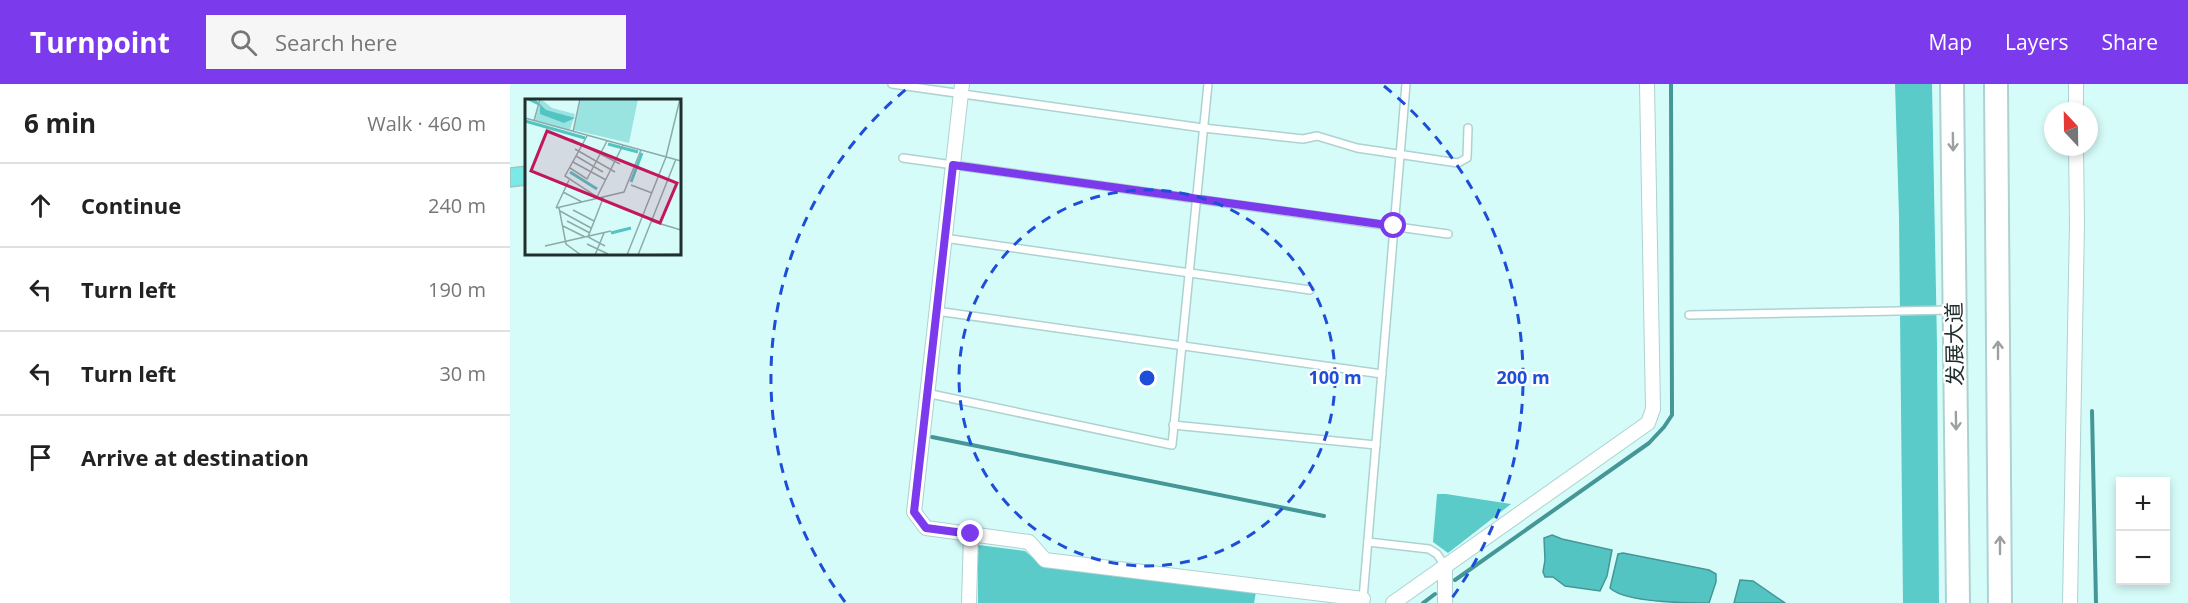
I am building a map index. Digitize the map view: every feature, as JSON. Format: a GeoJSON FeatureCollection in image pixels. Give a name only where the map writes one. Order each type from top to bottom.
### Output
{"type":"FeatureCollection","features":[{"type":"Feature","properties":{"kind":"main road","name":"发展大道"},"geometry":{"type":"LineString","coordinates":[[1952,84],[1958,603]]}},
{"type":"Feature","properties":{"kind":"main road","name":"发展大道"},"geometry":{"type":"LineString","coordinates":[[1996,84],[2000,603]]}},
{"type":"Feature","properties":{"kind":"street"},"geometry":{"type":"LineString","coordinates":[[1393,603],[1648,423],[1653,410],[1647,84]]}},
{"type":"Feature","properties":{"kind":"street"},"geometry":{"type":"LineString","coordinates":[[2076,84],[2076,102]]}},
{"type":"Feature","properties":{"kind":"street"},"geometry":{"type":"LineString","coordinates":[[962,89],[914,512],[926,528],[1029,542],[1045,560],[1363,598]]}},
{"type":"Feature","properties":{"kind":"street"},"geometry":{"type":"LineString","coordinates":[[2070,603],[2076,156]]}},
{"type":"Feature","properties":{"kind":"street"},"geometry":{"type":"LineString","coordinates":[[969,603],[971,534]]}},
{"type":"Feature","properties":{"kind":"street"},"geometry":{"type":"LineString","coordinates":[[1445,566],[1445,603]]}},
{"type":"Feature","properties":{"kind":"lane"},"geometry":{"type":"LineString","coordinates":[[892,84],[962,89],[1203,128],[1303,139],[1317,136],[1357,148],[1458,163],[1467,158],[1468,128]]}},
{"type":"Feature","properties":{"kind":"lane"},"geometry":{"type":"LineString","coordinates":[[926,393],[1172,445],[1208,84]]}},
{"type":"Feature","properties":{"kind":"lane"},"geometry":{"type":"LineString","coordinates":[[1363,598],[1406,84]]}},
{"type":"Feature","properties":{"kind":"lane"},"geometry":{"type":"LineString","coordinates":[[903,158],[1448,234]]}},
{"type":"Feature","properties":{"kind":"lane"},"geometry":{"type":"LineString","coordinates":[[944,238],[1310,290]]}},
{"type":"Feature","properties":{"kind":"lane"},"geometry":{"type":"LineString","coordinates":[[1689,315],[1955,310]]}},
{"type":"Feature","properties":{"kind":"lane"},"geometry":{"type":"LineString","coordinates":[[936,311],[1382,374]]}},
{"type":"Feature","properties":{"kind":"lane"},"geometry":{"type":"LineString","coordinates":[[1173,425],[1376,445]]}},
{"type":"Feature","properties":{"kind":"lane"},"geometry":{"type":"LineString","coordinates":[[1368,542],[1428,549],[1437,554],[1445,566]]}},
{"type":"Feature","properties":{"kind":"shaded area"},"geometry":{"type":"Polygon","coordinates":[[[1895,84],[1932,84],[1939,603],[1903,603],[1899,216],[1895,84]]]}},
{"type":"Feature","properties":{"kind":"shaded area"},"geometry":{"type":"Polygon","coordinates":[[[1437,494],[1511,504],[1448,553],[1433,542],[1437,494]]]}},
{"type":"Feature","properties":{"kind":"shaded area"},"geometry":{"type":"Polygon","coordinates":[[[1552,535],[1612,550],[1607,576],[1600,591],[1565,586],[1553,577],[1545,577],[1543,572],[1544,538],[1552,535]]]}},
{"type":"Feature","properties":{"kind":"shaded area"},"geometry":{"type":"Polygon","coordinates":[[[978,545],[1025,551],[1044,567],[1256,592],[1254,603],[978,603],[978,545]]]}},
{"type":"Feature","properties":{"kind":"shaded area"},"geometry":{"type":"Polygon","coordinates":[[[1623,553],[1709,570],[1716,574],[1716,582],[1709,603],[1656,601],[1618,593],[1610,588],[1618,554],[1623,553]]]}},
{"type":"Feature","properties":{"kind":"shaded area"},"geometry":{"type":"Polygon","coordinates":[[[1740,580],[1753,581],[1785,603],[1734,603],[1740,580]]]}},
{"type":"Feature","properties":{"kind":"building"},"geometry":{"type":"Polygon","coordinates":[[[525,166],[525,185],[510,187],[510,168],[525,166]]]}},
{"type":"Feature","properties":{"kind":"waterway"},"geometry":{"type":"LineString","coordinates":[[1455,580],[1649,443],[1672,415],[1671,84]]}},
{"type":"Feature","properties":{"kind":"waterway"},"geometry":{"type":"LineString","coordinates":[[2092,411],[2096,603]]}},
{"type":"Feature","properties":{"kind":"waterway"},"geometry":{"type":"LineString","coordinates":[[932,437],[1324,516]]}},
{"type":"Feature","properties":{"kind":"waterway"},"geometry":{"type":"LineString","coordinates":[[1423,603],[1435,594]]}},
{"type":"Feature","properties":{"kind":"route"},"geometry":{"type":"LineString","coordinates":[[971,534],[926,528],[914,512],[953,165],[1394,226]]}}]}
